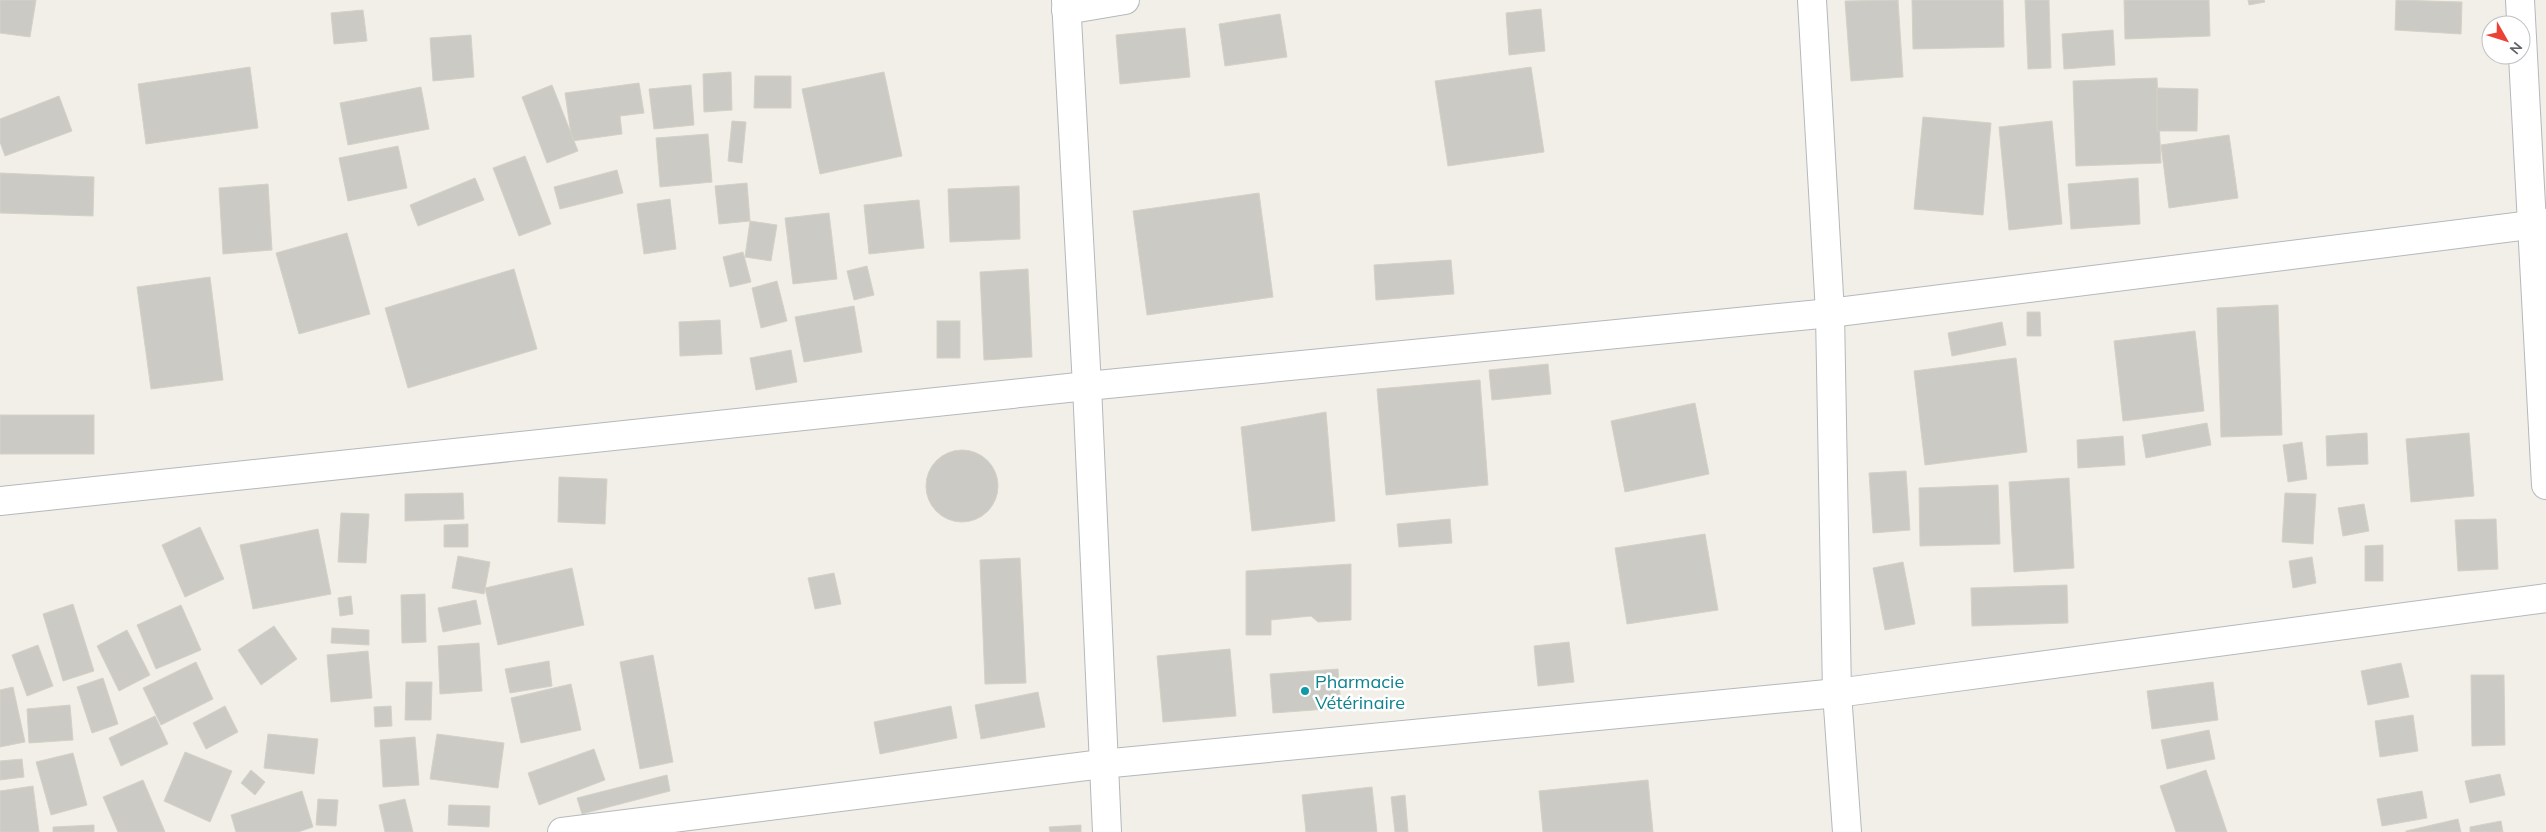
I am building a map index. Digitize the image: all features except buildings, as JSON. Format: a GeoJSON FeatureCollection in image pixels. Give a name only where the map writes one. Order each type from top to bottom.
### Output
{"type":"FeatureCollection","features":[{"type":"Feature","properties":{"kind":"street"},"geometry":{"type":"LineString","coordinates":[[1107,832],[1102,764],[1087,386],[1066,5],[1126,0]]}},
{"type":"Feature","properties":{"kind":"street"},"geometry":{"type":"LineString","coordinates":[[1812,0],[1830,313],[1836,692],[1847,832]]}},
{"type":"Feature","properties":{"kind":"street"},"geometry":{"type":"LineString","coordinates":[[2520,0],[2539,224],[2546,485]]}},
{"type":"Feature","properties":{"kind":"street"},"geometry":{"type":"LineString","coordinates":[[0,501],[1087,386],[1830,313],[2539,224]]}},
{"type":"Feature","properties":{"kind":"street"},"geometry":{"type":"LineString","coordinates":[[562,832],[1102,764],[1836,692],[2546,598]]}},
{"type":"Feature","properties":{"kind":"place","name":"Pharmacie Vétérinaire"},"geometry":{"type":"Point","coordinates":[1305,691]}}]}
